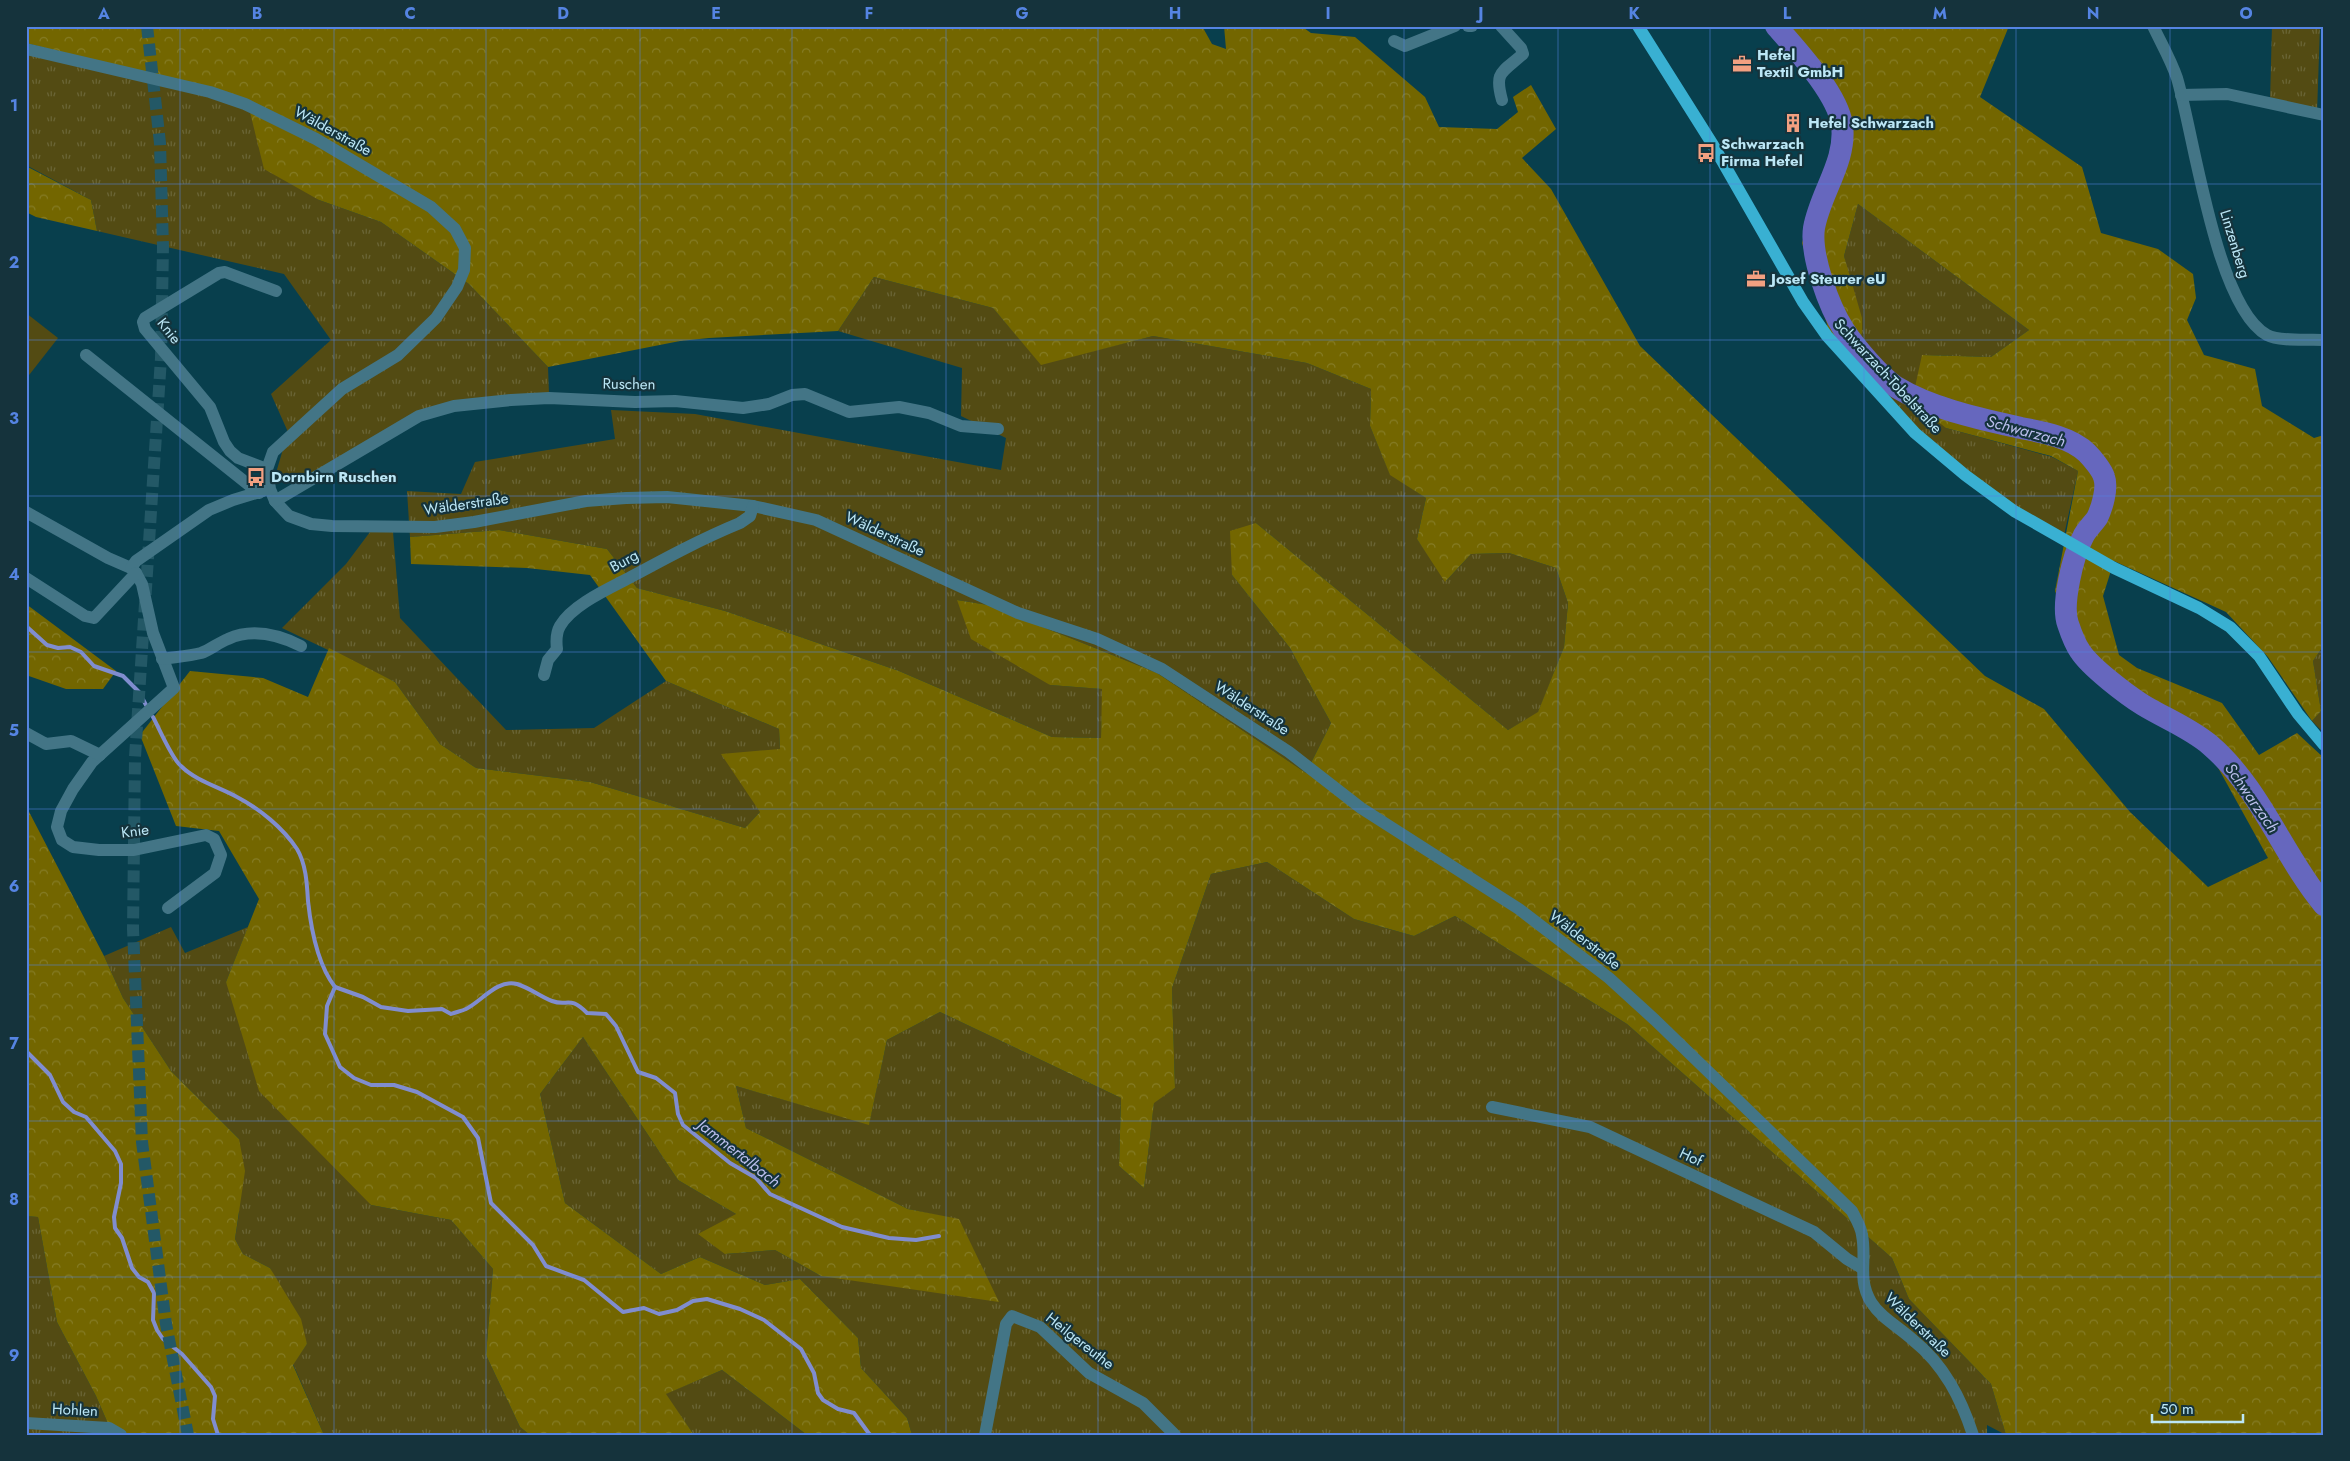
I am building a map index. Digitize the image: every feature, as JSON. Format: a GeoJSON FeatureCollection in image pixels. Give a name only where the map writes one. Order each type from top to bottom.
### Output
{"type":"FeatureCollection","features":[{"type":"Feature","properties":{"kind":"main road","name":"Schwarzach-Tobelstraße"},"geometry":{"type":"LineString","coordinates":[[1638,26],[1713,145],[1793,286],[1827,336],[1915,433],[1965,475],[2014,511],[2114,568],[2200,608],[2230,627],[2259,656],[2298,714],[2324,745]]}},
{"type":"Feature","properties":{"kind":"street"},"geometry":{"type":"LineString","coordinates":[[1394,41],[1405,46],[1455,26]]}},
{"type":"Feature","properties":{"kind":"street"},"geometry":{"type":"LineString","coordinates":[[1501,26],[1521,48],[1523,54],[1499,76],[1497,82],[1502,100]]}},
{"type":"Feature","properties":{"kind":"street","name":"Linzenberg"},"geometry":{"type":"LineString","coordinates":[[2153,26],[2171,63],[2181,95],[2200,182],[2235,297],[2254,325],[2269,336],[2324,340]]}},
{"type":"Feature","properties":{"kind":"street","name":"Wälderstraße"},"geometry":{"type":"LineString","coordinates":[[26,49],[210,92],[245,104],[316,139],[423,202],[445,218],[456,229],[465,248],[464,270],[457,287],[436,318],[398,356],[342,388],[296,429],[273,452],[267,469]]}},
{"type":"Feature","properties":{"kind":"street"},"geometry":{"type":"LineString","coordinates":[[2181,95],[2227,94],[2324,116]]}},
{"type":"Feature","properties":{"kind":"street","name":"Knie"},"geometry":{"type":"LineString","coordinates":[[267,469],[238,458],[230,451],[210,407],[145,328],[143,322],[144,318],[219,273],[225,272],[276,291]]}},
{"type":"Feature","properties":{"kind":"street"},"geometry":{"type":"LineString","coordinates":[[86,355],[268,494]]}},
{"type":"Feature","properties":{"kind":"street","name":"Ruschen"},"geometry":{"type":"LineString","coordinates":[[268,494],[419,416],[454,406],[511,400],[549,398],[635,402],[675,401],[743,408],[769,404],[792,395],[805,394],[849,412],[899,407],[929,413],[961,426],[998,429]]}},
{"type":"Feature","properties":{"kind":"street"},"geometry":{"type":"LineString","coordinates":[[267,469],[268,494]]}},
{"type":"Feature","properties":{"kind":"street"},"geometry":{"type":"LineString","coordinates":[[26,578],[85,616],[94,618],[133,570],[136,561],[209,510],[234,500],[268,494]]}},
{"type":"Feature","properties":{"kind":"street","name":"Wälderstraße"},"geometry":{"type":"LineString","coordinates":[[268,494],[289,516],[299,521],[311,524],[358,527],[435,527],[474,522],[586,501],[626,498],[667,497],[753,506],[816,520],[1018,613],[1097,639],[1162,669],[1270,739],[1361,808],[1520,909],[1609,978],[1655,1020],[1852,1211],[1862,1236],[1863,1285],[1870,1301],[1879,1313],[1914,1340],[1940,1366],[1966,1412],[1974,1435]]}},
{"type":"Feature","properties":{"kind":"street","name":"Burg"},"geometry":{"type":"LineString","coordinates":[[544,675],[548,660],[558,649],[556,641],[560,627],[577,609],[600,593],[659,560],[740,523],[750,516],[753,506]]}},
{"type":"Feature","properties":{"kind":"street"},"geometry":{"type":"LineString","coordinates":[[26,512],[133,570]]}},
{"type":"Feature","properties":{"kind":"street","name":"Knie"},"geometry":{"type":"LineString","coordinates":[[133,570],[142,584],[153,633],[174,688],[100,755],[73,789],[61,811],[57,827],[62,840],[73,847],[134,850],[206,835],[214,839],[221,855],[214,873],[168,908]]}},
{"type":"Feature","properties":{"kind":"street"},"geometry":{"type":"LineString","coordinates":[[162,659],[200,653],[227,639],[245,633],[259,633],[287,639],[301,646]]}},
{"type":"Feature","properties":{"kind":"street"},"geometry":{"type":"LineString","coordinates":[[26,733],[46,744],[71,741],[100,755]]}},
{"type":"Feature","properties":{"kind":"street","name":"Hof"},"geometry":{"type":"LineString","coordinates":[[1492,1107],[1590,1127],[1814,1232],[1847,1259],[1862,1268]]}},
{"type":"Feature","properties":{"kind":"street","name":"Heilgereuthe"},"geometry":{"type":"LineString","coordinates":[[985,1435],[1006,1324],[1012,1316],[1040,1327],[1089,1373],[1143,1403],[1175,1435]]}},
{"type":"Feature","properties":{"kind":"street","name":"Hohlen"},"geometry":{"type":"LineString","coordinates":[[26,1424],[109,1428],[121,1435]]}},
{"type":"Feature","properties":{"kind":"green space"},"geometry":{"type":"Polygon","coordinates":[[[26,26],[1202,26],[1212,44],[1226,49],[1224,26],[1301,26],[1311,33],[1355,37],[1425,97],[1439,127],[1497,129],[1518,112],[1513,97],[1531,85],[1556,129],[1522,158],[1551,189],[1640,346],[1985,676],[2044,709],[2130,812],[2208,887],[2268,858],[2211,755],[2080,656],[2055,591],[2078,471],[2051,456],[1946,428],[1912,401],[1922,355],[1991,357],[2029,330],[1858,204],[1844,256],[1862,318],[1862,333],[1853,364],[1828,336],[1827,324],[1802,243],[1835,134],[1825,97],[1770,26],[2009,26],[1980,97],[2082,167],[2101,233],[2158,249],[2193,274],[2196,298],[2187,320],[2204,355],[2255,369],[2262,406],[2314,438],[2324,435],[2324,645],[2313,661],[2321,711],[2312,721],[2268,657],[2226,612],[2114,561],[2103,596],[2119,655],[2137,668],[2222,703],[2259,755],[2297,733],[2324,758],[2324,1435],[2006,1435],[1991,1384],[1909,1299],[1892,1258],[1627,1024],[1455,916],[1414,936],[1354,919],[1267,862],[1211,874],[1172,988],[1175,1088],[1154,1103],[1144,1188],[1119,1166],[1121,1098],[940,1012],[887,1040],[869,1125],[736,1086],[746,1128],[908,1209],[959,1219],[999,1302],[821,1276],[775,1250],[725,1254],[698,1234],[736,1214],[678,1180],[583,1037],[540,1094],[565,1203],[661,1274],[700,1257],[765,1285],[800,1279],[858,1338],[861,1368],[907,1418],[912,1435],[807,1435],[722,1370],[666,1394],[694,1435],[530,1435],[520,1427],[486,1355],[493,1269],[451,1220],[371,1205],[259,1091],[226,982],[259,899],[219,831],[176,826],[140,735],[190,671],[263,678],[308,697],[329,648],[395,682],[440,744],[476,768],[590,782],[745,828],[760,812],[721,754],[780,749],[779,729],[666,681],[590,575],[527,568],[411,564],[410,537],[499,530],[607,549],[637,588],[725,611],[899,671],[1052,737],[1101,738],[1102,689],[1050,685],[971,639],[957,600],[988,605],[1157,673],[1306,773],[1331,723],[1290,648],[1232,575],[1230,531],[1256,523],[1508,730],[1538,712],[1564,647],[1568,603],[1556,568],[1509,553],[1471,554],[1445,582],[1417,539],[1426,498],[1390,475],[1370,426],[1371,389],[1307,363],[1153,336],[1041,365],[993,308],[874,277],[838,331],[680,341],[548,367],[469,284],[381,222],[319,200],[264,169],[247,100],[26,43],[26,26]]]}},
{"type":"Feature","properties":{"kind":"green space"},"geometry":{"type":"Polygon","coordinates":[[[2272,26],[2320,26],[2317,113],[2270,101],[2272,26]]]}},
{"type":"Feature","properties":{"kind":"green space"},"geometry":{"type":"Polygon","coordinates":[[[26,43],[247,100],[319,200],[381,222],[469,284],[548,367],[549,394],[454,402],[305,479],[276,473],[288,432],[271,394],[331,340],[284,274],[97,231],[91,200],[26,165],[26,43]]]}},
{"type":"Feature","properties":{"kind":"green space"},"geometry":{"type":"Polygon","coordinates":[[[26,166],[91,200],[97,231],[36,217],[26,212],[26,166]]]}},
{"type":"Feature","properties":{"kind":"green space"},"geometry":{"type":"Polygon","coordinates":[[[1858,204],[2029,330],[1991,357],[1923,355],[1946,428],[2052,457],[2078,471],[2063,540],[1966,475],[1853,364],[1862,333],[1844,256],[1858,204]]]}},
{"type":"Feature","properties":{"kind":"green space"},"geometry":{"type":"Polygon","coordinates":[[[874,277],[993,308],[1041,364],[1153,336],[1307,363],[1371,389],[1370,426],[1390,474],[1426,498],[1417,539],[1446,581],[1471,554],[1509,553],[1556,568],[1568,603],[1564,647],[1538,713],[1508,730],[1256,523],[1232,575],[1290,648],[1331,723],[1306,773],[1157,673],[988,605],[957,600],[1050,685],[1103,689],[1101,738],[1052,737],[899,671],[725,611],[637,588],[607,549],[499,530],[410,537],[407,491],[461,494],[475,462],[615,439],[611,410],[695,414],[1001,470],[1006,438],[961,416],[962,368],[838,331],[874,277]]]}},
{"type":"Feature","properties":{"kind":"green space"},"geometry":{"type":"Polygon","coordinates":[[[26,313],[58,338],[26,379],[26,313]]]}},
{"type":"Feature","properties":{"kind":"green space"},"geometry":{"type":"Polygon","coordinates":[[[370,532],[393,532],[400,618],[506,730],[594,728],[666,681],[779,729],[780,749],[760,812],[745,828],[590,782],[476,768],[440,744],[395,682],[282,628],[346,564],[370,532]]]}},
{"type":"Feature","properties":{"kind":"green space"},"geometry":{"type":"Polygon","coordinates":[[[26,604],[116,671],[103,689],[66,689],[26,675],[26,604]]]}},
{"type":"Feature","properties":{"kind":"green space"},"geometry":{"type":"Polygon","coordinates":[[[2324,645],[2324,733],[2312,721],[2321,711],[2313,661],[2324,645]]]}},
{"type":"Feature","properties":{"kind":"green space"},"geometry":{"type":"Polygon","coordinates":[[[26,806],[104,956],[123,998],[171,1071],[239,1139],[245,1171],[235,1239],[243,1254],[270,1268],[301,1319],[307,1344],[293,1365],[324,1435],[113,1435],[96,1396],[57,1322],[38,1217],[26,1216],[26,806]]]}},
{"type":"Feature","properties":{"kind":"green space"},"geometry":{"type":"Polygon","coordinates":[[[1267,862],[1354,919],[1414,936],[1455,916],[1627,1024],[1892,1258],[1909,1299],[1991,1384],[2006,1435],[1987,1425],[1987,1435],[912,1435],[907,1418],[861,1368],[858,1338],[800,1279],[765,1285],[700,1257],[661,1274],[565,1203],[540,1094],[583,1037],[678,1180],[736,1214],[725,1254],[775,1250],[821,1276],[959,1220],[908,1209],[746,1128],[736,1086],[869,1124],[887,1040],[940,1012],[1121,1098],[1119,1166],[1144,1188],[1154,1102],[1175,1088],[1172,988],[1211,874],[1267,862]]]}},
{"type":"Feature","properties":{"kind":"green space"},"geometry":{"type":"Polygon","coordinates":[[[171,927],[185,953],[248,927],[226,982],[371,1205],[451,1220],[493,1269],[486,1355],[520,1427],[530,1435],[324,1435],[293,1364],[307,1344],[270,1268],[243,1254],[235,1239],[239,1213],[239,1139],[171,1071],[123,998],[104,956],[171,927]]]}},
{"type":"Feature","properties":{"kind":"green space"},"geometry":{"type":"Polygon","coordinates":[[[26,1216],[38,1217],[57,1322],[96,1396],[113,1435],[26,1435],[26,1216]]]}},
{"type":"Feature","properties":{"kind":"green space"},"geometry":{"type":"Polygon","coordinates":[[[722,1370],[807,1435],[694,1435],[665,1394],[722,1370]]]}},
{"type":"Feature","properties":{"kind":"waterway","name":"Schwarzach"},"geometry":{"type":"LineString","coordinates":[[1776,26],[1805,59],[1825,86],[1839,113],[1842,125],[1841,151],[1817,215],[1814,239],[1815,252],[1822,280],[1832,308],[1844,330],[1875,369],[1896,387],[1910,395],[1957,412],[2065,439],[2080,447],[2094,461],[2104,477],[2104,498],[2097,518],[2079,545],[2067,593],[2066,616],[2076,645],[2085,658],[2119,688],[2143,705],[2202,739],[2228,762],[2243,781],[2309,885],[2324,905]]}},
{"type":"Feature","properties":{"kind":"waterway"},"geometry":{"type":"LineString","coordinates":[[26,626],[47,645],[58,648],[70,647],[81,652],[94,666],[123,676],[139,692],[146,705]]}},
{"type":"Feature","properties":{"kind":"waterway"},"geometry":{"type":"LineString","coordinates":[[153,717],[170,750],[181,766],[201,780],[230,793],[254,807],[278,826],[297,849],[306,874],[309,912],[319,957],[335,987],[327,1006],[325,1034],[340,1067],[354,1078],[371,1085],[394,1085],[417,1092],[463,1117],[478,1138],[491,1203],[533,1245],[546,1266],[584,1280],[623,1312],[644,1308],[659,1314],[677,1310],[693,1301],[707,1299],[740,1309],[764,1320],[801,1349],[814,1373],[818,1393],[823,1400],[838,1409],[854,1413],[870,1435]]}},
{"type":"Feature","properties":{"kind":"waterway","name":"Jammertalbach"},"geometry":{"type":"LineString","coordinates":[[335,987],[363,997],[381,1007],[408,1011],[442,1009],[451,1014],[466,1009],[496,988],[510,983],[517,984],[552,1001],[576,1004],[587,1013],[606,1014],[616,1026],[638,1072],[656,1078],[675,1093],[678,1114],[683,1125],[730,1163],[756,1178],[770,1194],[842,1227],[889,1238],[916,1240],[939,1236]]}},
{"type":"Feature","properties":{"kind":"waterway"},"geometry":{"type":"LineString","coordinates":[[26,1051],[50,1075],[63,1102],[74,1112],[86,1117],[115,1151],[121,1164],[121,1183],[114,1217],[115,1228],[122,1238],[132,1268],[139,1277],[148,1282],[154,1293],[153,1320],[157,1330],[163,1339],[182,1354],[211,1387],[215,1396],[213,1419],[218,1435]]}},
{"type":"Feature","properties":{"kind":"tunnel"},"geometry":{"type":"LineString","coordinates":[[147,26],[160,143],[163,247],[161,358],[135,757],[133,929],[142,1142],[166,1324],[188,1435]]}},
{"type":"Feature","properties":{"kind":"place","name":"Hefel Textil GmbH"},"geometry":{"type":"Point","coordinates":[1742,64]}},
{"type":"Feature","properties":{"kind":"place","name":"Hefel Schwarzach"},"geometry":{"type":"Point","coordinates":[1793,123]}},
{"type":"Feature","properties":{"kind":"place","name":"Schwarzach Firma Hefel"},"geometry":{"type":"Point","coordinates":[1706,153]}},
{"type":"Feature","properties":{"kind":"place","name":"Josef Steurer eU"},"geometry":{"type":"Point","coordinates":[1756,279]}},
{"type":"Feature","properties":{"kind":"place","name":"Dornbirn Ruschen"},"geometry":{"type":"Point","coordinates":[256,477]}}]}
